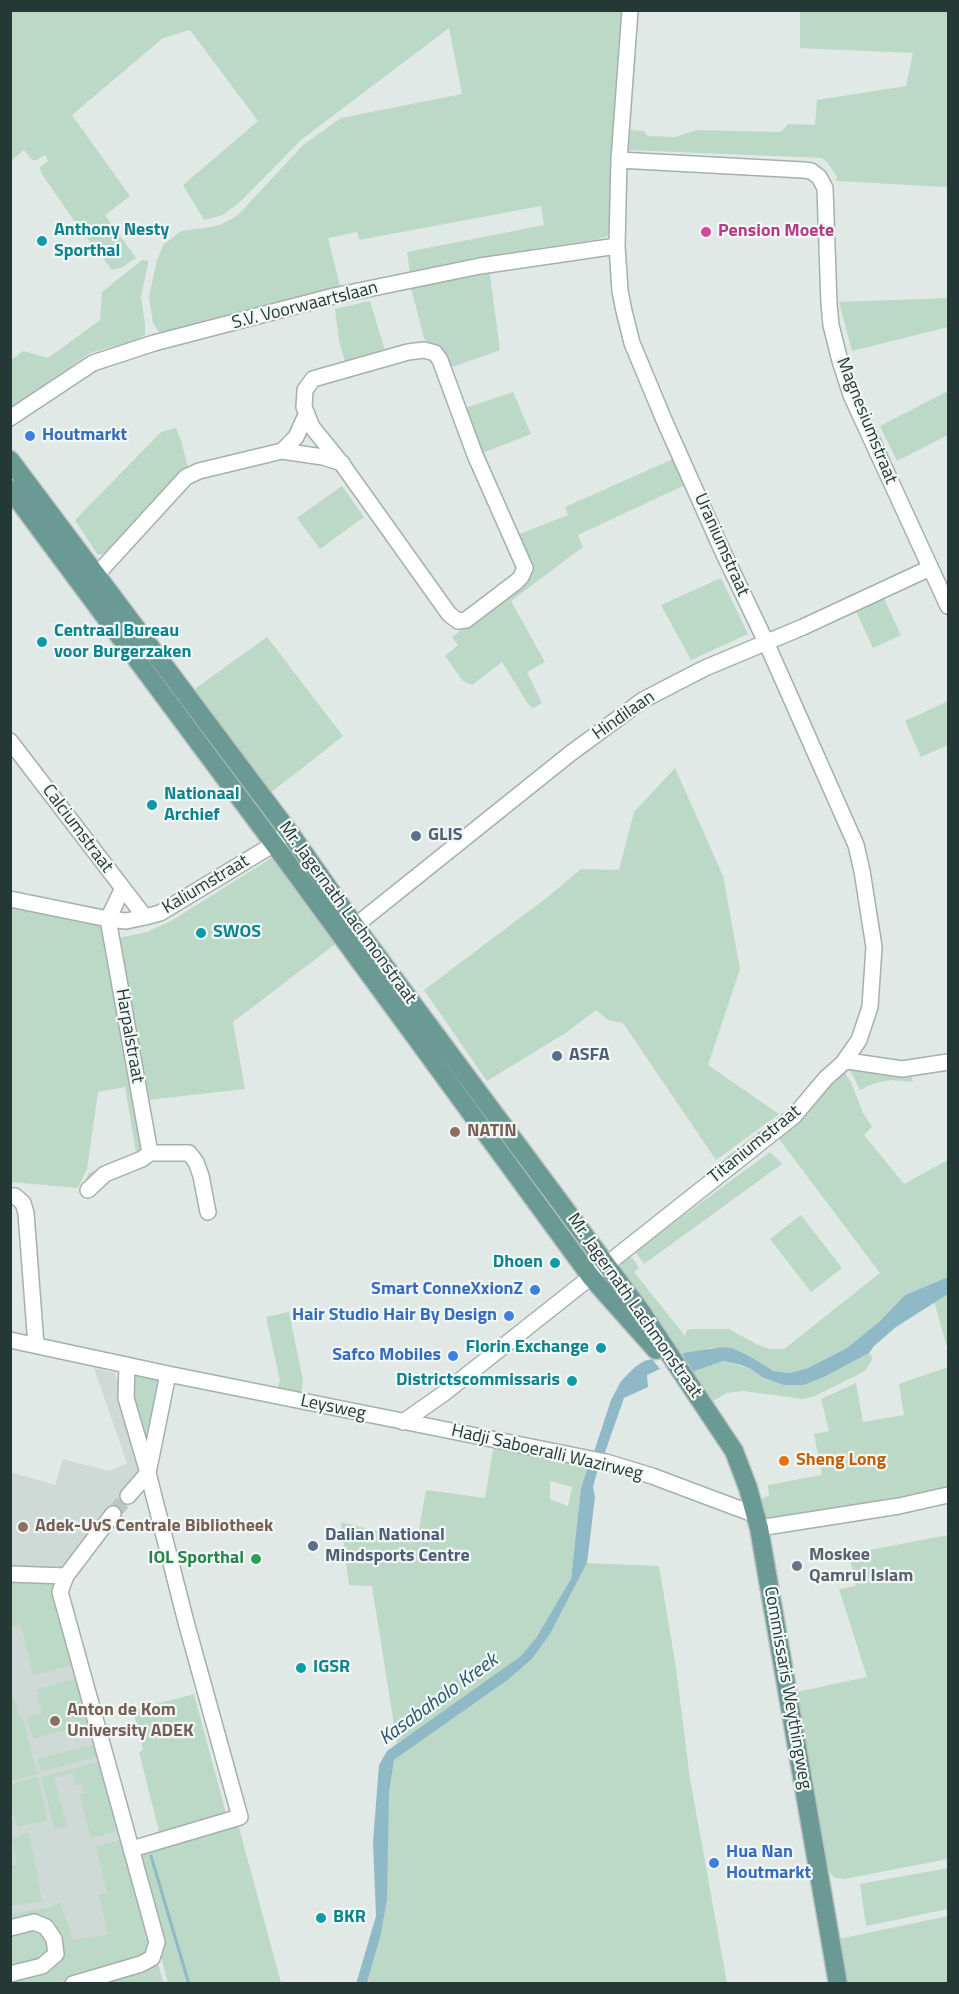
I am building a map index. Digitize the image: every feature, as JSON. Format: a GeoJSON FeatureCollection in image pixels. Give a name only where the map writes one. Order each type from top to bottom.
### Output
{"type":"FeatureCollection","features":[{"type":"Feature","properties":{"kind":"main road","name":"Mr. Jagernath Lachmonstraat"},"geometry":{"type":"LineString","coordinates":[[10,460],[288,831],[355,926],[607,1265],[703,1403]]}},
{"type":"Feature","properties":{"kind":"main road","name":"Mr. Jagernath Lachmonstraat"},"geometry":{"type":"LineString","coordinates":[[10,489],[274,843],[591,1277],[703,1403]]}},
{"type":"Feature","properties":{"kind":"main road","name":"Commissaris Weythingweg"},"geometry":{"type":"LineString","coordinates":[[703,1403],[734,1451],[758,1521],[838,1983]]}},
{"type":"Feature","properties":{"kind":"street","name":"Uraniumstraat"},"geometry":{"type":"LineString","coordinates":[[630,10],[619,160],[617,246],[620,291],[632,343],[722,550],[854,838],[864,881],[874,947],[870,1007],[859,1040],[843,1063]]}},
{"type":"Feature","properties":{"kind":"street","name":"Magnesiumstraat"},"geometry":{"type":"LineString","coordinates":[[619,160],[804,170],[812,171],[819,177],[825,188],[831,325],[840,361],[851,395],[948,606]]}},
{"type":"Feature","properties":{"kind":"street","name":"S.V. Voorwaartslaan"},"geometry":{"type":"LineString","coordinates":[[10,418],[93,363],[154,343],[334,296],[480,266],[617,246]]}},
{"type":"Feature","properties":{"kind":"street"},"geometry":{"type":"LineString","coordinates":[[424,350],[435,353],[440,360],[475,455],[524,562],[525,568],[521,577],[474,615],[466,620],[458,621],[446,609],[342,464],[312,427],[306,415],[305,390],[313,379],[408,352],[424,350]]}},
{"type":"Feature","properties":{"kind":"street"},"geometry":{"type":"LineString","coordinates":[[282,451],[296,437],[306,415]]}},
{"type":"Feature","properties":{"kind":"street"},"geometry":{"type":"LineString","coordinates":[[83,588],[98,576],[186,477],[199,471],[282,451],[323,457],[342,464]]}},
{"type":"Feature","properties":{"kind":"street","name":"Hindilaan"},"geometry":{"type":"LineString","coordinates":[[355,926],[571,753],[643,700],[705,669],[930,568]]}},
{"type":"Feature","properties":{"kind":"street","name":"Calciumstraat"},"geometry":{"type":"LineString","coordinates":[[10,741],[144,917]]}},
{"type":"Feature","properties":{"kind":"street","name":"Kaliumstraat"},"geometry":{"type":"LineString","coordinates":[[10,899],[108,919],[126,921],[144,917],[160,913],[274,843],[288,831]]}},
{"type":"Feature","properties":{"kind":"street"},"geometry":{"type":"LineString","coordinates":[[108,919],[122,890]]}},
{"type":"Feature","properties":{"kind":"street","name":"Harpalstraat"},"geometry":{"type":"LineString","coordinates":[[108,919],[150,1153]]}},
{"type":"Feature","properties":{"kind":"street"},"geometry":{"type":"LineString","coordinates":[[843,1063],[909,1069],[948,1062]]}},
{"type":"Feature","properties":{"kind":"street","name":"Titaniumstraat"},"geometry":{"type":"LineString","coordinates":[[607,1265],[794,1116],[825,1078],[843,1063]]}},
{"type":"Feature","properties":{"kind":"street"},"geometry":{"type":"LineString","coordinates":[[88,1190],[105,1174],[142,1159],[150,1153],[189,1153],[196,1162],[201,1176],[208,1212]]}},
{"type":"Feature","properties":{"kind":"street"},"geometry":{"type":"LineString","coordinates":[[10,1196],[15,1196],[23,1203],[27,1213],[36,1345]]}},
{"type":"Feature","properties":{"kind":"street"},"geometry":{"type":"LineString","coordinates":[[403,1422],[443,1394],[607,1265]]}},
{"type":"Feature","properties":{"kind":"street","name":"Leysweg"},"geometry":{"type":"LineString","coordinates":[[10,1340],[403,1422]]}},
{"type":"Feature","properties":{"kind":"street"},"geometry":{"type":"LineString","coordinates":[[127,1365],[126,1398],[240,1817],[132,1849]]}},
{"type":"Feature","properties":{"kind":"street"},"geometry":{"type":"LineString","coordinates":[[128,1496],[148,1473],[168,1374]]}},
{"type":"Feature","properties":{"kind":"street","name":"Hadji Saboeralli Wazirweg"},"geometry":{"type":"LineString","coordinates":[[403,1422],[606,1462],[652,1476],[758,1521]]}},
{"type":"Feature","properties":{"kind":"street"},"geometry":{"type":"LineString","coordinates":[[758,1521],[899,1506],[948,1495]]}},
{"type":"Feature","properties":{"kind":"street"},"geometry":{"type":"LineString","coordinates":[[73,1983],[141,1964],[152,1958],[158,1942],[60,1592],[66,1576],[113,1514]]}},
{"type":"Feature","properties":{"kind":"street"},"geometry":{"type":"LineString","coordinates":[[10,1574],[66,1576]]}},
{"type":"Feature","properties":{"kind":"street"},"geometry":{"type":"LineString","coordinates":[[10,1928],[34,1922],[46,1927],[54,1939],[56,1954],[42,1966],[10,1974]]}},
{"type":"Feature","properties":{"kind":"shaded area","name":"Anton de Kom University ADEK"},"geometry":{"type":"Polygon","coordinates":[[[94,1368],[115,1373],[148,1473],[60,1592],[164,1941],[163,1955],[157,1961],[164,1983],[11,1983],[10,1472],[55,1485],[63,1459],[110,1471],[127,1463],[94,1368]]]}},
{"type":"Feature","properties":{"kind":"green space"},"geometry":{"type":"Polygon","coordinates":[[[10,11],[626,11],[610,233],[606,237],[593,240],[474,258],[410,272],[407,252],[544,225],[541,206],[359,240],[357,232],[328,238],[340,286],[173,332],[159,332],[153,323],[149,297],[157,260],[164,244],[181,231],[222,224],[238,215],[303,145],[341,118],[462,94],[449,28],[301,140],[241,201],[223,215],[204,220],[183,185],[258,121],[190,30],[163,38],[72,115],[130,196],[105,215],[136,258],[121,268],[112,270],[41,173],[40,167],[48,161],[45,155],[32,160],[24,150],[11,161],[10,11]]]}},
{"type":"Feature","properties":{"kind":"green space"},"geometry":{"type":"Polygon","coordinates":[[[800,11],[948,11],[948,187],[836,181],[837,177],[822,158],[629,150],[630,130],[644,131],[648,136],[675,137],[697,130],[781,132],[788,124],[815,125],[817,100],[906,86],[913,53],[800,48],[800,11]]]}},
{"type":"Feature","properties":{"kind":"green space"},"geometry":{"type":"Polygon","coordinates":[[[142,260],[148,261],[141,296],[145,335],[139,339],[90,353],[12,408],[10,405],[10,361],[23,351],[48,358],[100,320],[102,292],[142,260]]]}},
{"type":"Feature","properties":{"kind":"green space"},"geometry":{"type":"Polygon","coordinates":[[[489,268],[500,350],[447,369],[438,352],[424,338],[411,288],[489,268]]]}},
{"type":"Feature","properties":{"kind":"green space"},"geometry":{"type":"Polygon","coordinates":[[[948,298],[948,327],[852,351],[839,302],[948,298]]]}},
{"type":"Feature","properties":{"kind":"green space"},"geometry":{"type":"Polygon","coordinates":[[[370,301],[386,354],[346,365],[339,341],[335,309],[370,301]]]}},
{"type":"Feature","properties":{"kind":"green space"},"geometry":{"type":"Polygon","coordinates":[[[948,391],[948,435],[897,461],[880,426],[948,391]]]}},
{"type":"Feature","properties":{"kind":"green space"},"geometry":{"type":"Polygon","coordinates":[[[513,392],[531,434],[480,454],[462,409],[513,392]]]}},
{"type":"Feature","properties":{"kind":"green space"},"geometry":{"type":"Polygon","coordinates":[[[176,428],[188,468],[106,553],[98,555],[75,520],[161,432],[176,428]]]}},
{"type":"Feature","properties":{"kind":"green space"},"geometry":{"type":"Polygon","coordinates":[[[673,459],[685,485],[578,535],[583,547],[511,601],[545,662],[527,672],[542,703],[533,708],[528,704],[502,662],[472,685],[463,681],[445,656],[458,645],[452,637],[523,582],[531,564],[517,535],[568,515],[565,507],[673,459]]]}},
{"type":"Feature","properties":{"kind":"green space"},"geometry":{"type":"Polygon","coordinates":[[[342,486],[364,517],[320,549],[297,518],[342,486]]]}},
{"type":"Feature","properties":{"kind":"green space"},"geometry":{"type":"Polygon","coordinates":[[[721,578],[748,634],[691,660],[661,605],[721,578]]]}},
{"type":"Feature","properties":{"kind":"green space"},"geometry":{"type":"Polygon","coordinates":[[[881,592],[901,635],[873,648],[853,605],[881,592]]]}},
{"type":"Feature","properties":{"kind":"green space"},"geometry":{"type":"Polygon","coordinates":[[[267,637],[343,736],[269,794],[195,692],[196,688],[267,637]]]}},
{"type":"Feature","properties":{"kind":"green space"},"geometry":{"type":"Polygon","coordinates":[[[948,701],[948,745],[921,757],[905,721],[948,701]]]}},
{"type":"Feature","properties":{"kind":"green space"},"geometry":{"type":"Polygon","coordinates":[[[675,768],[723,876],[740,969],[708,1065],[779,1114],[716,1160],[623,1023],[608,1020],[596,1010],[567,1032],[487,1081],[424,990],[549,896],[581,869],[619,870],[634,812],[675,768]]]}},
{"type":"Feature","properties":{"kind":"green space"},"geometry":{"type":"Polygon","coordinates":[[[273,857],[338,942],[233,1022],[245,1089],[147,1100],[118,938],[147,932],[173,920],[273,857]]]}},
{"type":"Feature","properties":{"kind":"green space"},"geometry":{"type":"Polygon","coordinates":[[[10,905],[104,924],[143,1153],[79,1193],[89,1173],[136,1153],[125,1087],[98,1092],[87,1169],[78,1188],[11,1182],[10,905]]]}},
{"type":"Feature","properties":{"kind":"green space"},"geometry":{"type":"Polygon","coordinates":[[[849,1068],[910,1071],[913,1082],[891,1080],[875,1083],[860,1090],[849,1068]]]}},
{"type":"Feature","properties":{"kind":"green space"},"geometry":{"type":"Polygon","coordinates":[[[843,1070],[872,1127],[864,1135],[904,1184],[948,1160],[948,1277],[905,1295],[879,1322],[847,1348],[808,1368],[790,1373],[775,1371],[732,1348],[711,1348],[684,1353],[685,1362],[623,1273],[621,1265],[627,1257],[634,1260],[639,1268],[634,1272],[685,1336],[687,1330],[692,1329],[729,1329],[758,1345],[771,1349],[784,1349],[880,1273],[779,1139],[803,1118],[823,1090],[843,1070]]]}},
{"type":"Feature","properties":{"kind":"green space"},"geometry":{"type":"Polygon","coordinates":[[[770,1152],[782,1164],[644,1264],[635,1251],[770,1152]]]}},
{"type":"Feature","properties":{"kind":"green space"},"geometry":{"type":"Polygon","coordinates":[[[801,1215],[842,1268],[811,1292],[770,1239],[801,1215]]]}},
{"type":"Feature","properties":{"kind":"green space"},"geometry":{"type":"Polygon","coordinates":[[[948,1294],[948,1351],[934,1301],[948,1294]]]}},
{"type":"Feature","properties":{"kind":"green space"},"geometry":{"type":"Polygon","coordinates":[[[289,1312],[303,1381],[301,1394],[277,1389],[280,1381],[266,1317],[289,1312]]]}},
{"type":"Feature","properties":{"kind":"green space"},"geometry":{"type":"Polygon","coordinates":[[[869,1353],[873,1358],[865,1371],[815,1396],[803,1399],[743,1391],[727,1393],[711,1402],[692,1372],[723,1361],[751,1369],[762,1377],[804,1385],[869,1353]]]}},
{"type":"Feature","properties":{"kind":"green space"},"geometry":{"type":"Polygon","coordinates":[[[948,1367],[948,1491],[771,1522],[766,1518],[761,1499],[769,1496],[768,1485],[822,1475],[814,1434],[829,1431],[821,1399],[856,1383],[863,1422],[904,1415],[899,1384],[948,1367]]]}},
{"type":"Feature","properties":{"kind":"green space"},"geometry":{"type":"Polygon","coordinates":[[[138,1374],[157,1377],[160,1381],[148,1440],[143,1441],[130,1385],[138,1374]]]}},
{"type":"Feature","properties":{"kind":"green space"},"geometry":{"type":"Polygon","coordinates":[[[494,1444],[593,1464],[581,1488],[571,1579],[536,1638],[521,1656],[397,1744],[372,1586],[349,1585],[341,1522],[417,1541],[426,1490],[485,1498],[494,1444]],[[550,1481],[550,1499],[568,1506],[572,1487],[550,1481]]]}},
{"type":"Feature","properties":{"kind":"green space"},"geometry":{"type":"Polygon","coordinates":[[[948,1535],[948,1859],[844,1879],[835,1878],[827,1869],[796,1692],[867,1677],[839,1589],[856,1586],[849,1554],[948,1535]]]}},
{"type":"Feature","properties":{"kind":"green space"},"geometry":{"type":"Polygon","coordinates":[[[587,1563],[659,1566],[676,1668],[690,1779],[727,1983],[367,1984],[380,1938],[389,1793],[394,1760],[509,1679],[532,1659],[550,1634],[587,1563]]]}},
{"type":"Feature","properties":{"kind":"green space"},"geometry":{"type":"Polygon","coordinates":[[[10,1577],[60,1580],[73,1665],[33,1675],[21,1625],[11,1627],[10,1577]]]}},
{"type":"Feature","properties":{"kind":"green space"},"geometry":{"type":"Polygon","coordinates":[[[77,1678],[91,1729],[85,1731],[83,1725],[33,1739],[27,1717],[42,1713],[36,1690],[77,1678]]]}},
{"type":"Feature","properties":{"kind":"green space"},"geometry":{"type":"Polygon","coordinates":[[[194,1694],[227,1817],[160,1835],[139,1752],[143,1750],[133,1710],[194,1694]]]}},
{"type":"Feature","properties":{"kind":"green space"},"geometry":{"type":"Polygon","coordinates":[[[14,1697],[19,1716],[23,1719],[37,1774],[11,1781],[10,1698],[14,1697]]]}},
{"type":"Feature","properties":{"kind":"green space"},"geometry":{"type":"Polygon","coordinates":[[[96,1744],[99,1756],[41,1772],[38,1759],[96,1744]]]}},
{"type":"Feature","properties":{"kind":"green space"},"geometry":{"type":"Polygon","coordinates":[[[102,1761],[121,1830],[91,1838],[80,1795],[85,1793],[82,1784],[76,1785],[73,1773],[54,1778],[67,1826],[55,1829],[41,1777],[102,1761]]]}},
{"type":"Feature","properties":{"kind":"green space"},"geometry":{"type":"Polygon","coordinates":[[[38,1777],[47,1820],[17,1827],[11,1804],[11,1784],[38,1777]]]}},
{"type":"Feature","properties":{"kind":"green space"},"geometry":{"type":"Polygon","coordinates":[[[237,1820],[281,1983],[168,1983],[161,1957],[164,1941],[137,1851],[237,1820]]]}},
{"type":"Feature","properties":{"kind":"green space"},"geometry":{"type":"Polygon","coordinates":[[[29,1833],[42,1901],[11,1906],[11,1867],[17,1864],[12,1839],[29,1833]]]}},
{"type":"Feature","properties":{"kind":"green space"},"geometry":{"type":"Polygon","coordinates":[[[122,1840],[151,1945],[145,1956],[52,1983],[11,1984],[11,1978],[60,1955],[35,1920],[13,1927],[12,1914],[48,1908],[60,1902],[73,1940],[108,1935],[99,1895],[107,1893],[96,1846],[122,1840]]]}},
{"type":"Feature","properties":{"kind":"green space"},"geometry":{"type":"Polygon","coordinates":[[[948,1868],[948,1909],[866,1926],[860,1884],[948,1868]]]}},
{"type":"Feature","properties":{"kind":"green space"},"geometry":{"type":"Polygon","coordinates":[[[948,1916],[948,1983],[847,1983],[839,1939],[948,1916]]]}},
{"type":"Feature","properties":{"kind":"green space"},"geometry":{"type":"Polygon","coordinates":[[[44,1928],[53,1954],[11,1972],[11,1931],[44,1928]]]}},
{"type":"Feature","properties":{"kind":"green space"},"geometry":{"type":"Polygon","coordinates":[[[157,1961],[163,1983],[95,1984],[157,1961]]]}},
{"type":"Feature","properties":{"kind":"water"},"geometry":{"type":"Polygon","coordinates":[[[948,1277],[948,1294],[896,1327],[869,1353],[804,1385],[784,1385],[762,1377],[741,1365],[723,1361],[692,1372],[685,1362],[683,1353],[723,1347],[732,1348],[749,1356],[774,1371],[790,1373],[808,1368],[847,1348],[879,1322],[905,1295],[948,1277]]]}},
{"type":"Feature","properties":{"kind":"water"},"geometry":{"type":"Polygon","coordinates":[[[652,1359],[660,1369],[647,1375],[648,1387],[624,1398],[603,1458],[593,1455],[611,1400],[621,1381],[635,1367],[652,1359]]]}},
{"type":"Feature","properties":{"kind":"water"},"geometry":{"type":"Polygon","coordinates":[[[593,1464],[599,1465],[593,1487],[595,1497],[587,1563],[550,1634],[532,1659],[509,1679],[394,1760],[389,1793],[387,1900],[380,1938],[367,1983],[356,1984],[376,1916],[373,1842],[379,1765],[387,1751],[521,1656],[536,1638],[571,1579],[581,1488],[588,1467],[593,1464]]]}},
{"type":"Feature","properties":{"kind":"waterway"},"geometry":{"type":"LineString","coordinates":[[151,1856],[189,1984]]}},
{"type":"Feature","properties":{"kind":"tunnel"},"geometry":{"type":"LineString","coordinates":[[113,1514],[128,1496]]}},
{"type":"Feature","properties":{"kind":"place","name":"Pension Moete"},"geometry":{"type":"Point","coordinates":[706,232]}},
{"type":"Feature","properties":{"kind":"place","name":"Anthony Nesty Sporthal"},"geometry":{"type":"Point","coordinates":[42,241]}},
{"type":"Feature","properties":{"kind":"place","name":"Houtmarkt"},"geometry":{"type":"Point","coordinates":[30,436]}},
{"type":"Feature","properties":{"kind":"place","name":"Centraal Bureau voor Burgerzaken"},"geometry":{"type":"Point","coordinates":[42,642]}},
{"type":"Feature","properties":{"kind":"place","name":"Nationaal Archief"},"geometry":{"type":"Point","coordinates":[152,805]}},
{"type":"Feature","properties":{"kind":"place","name":"GLIS"},"geometry":{"type":"Point","coordinates":[416,836]}},
{"type":"Feature","properties":{"kind":"place","name":"SWOS"},"geometry":{"type":"Point","coordinates":[201,933]}},
{"type":"Feature","properties":{"kind":"place","name":"ASFA"},"geometry":{"type":"Point","coordinates":[557,1056]}},
{"type":"Feature","properties":{"kind":"place","name":"NATIN"},"geometry":{"type":"Point","coordinates":[455,1132]}},
{"type":"Feature","properties":{"kind":"place","name":"Dhoen"},"geometry":{"type":"Point","coordinates":[555,1263]}},
{"type":"Feature","properties":{"kind":"place","name":"Smart ConneXxionZ"},"geometry":{"type":"Point","coordinates":[535,1290]}},
{"type":"Feature","properties":{"kind":"place","name":"Hair Studio Hair By Design"},"geometry":{"type":"Point","coordinates":[509,1316]}},
{"type":"Feature","properties":{"kind":"place","name":"Florin Exchange"},"geometry":{"type":"Point","coordinates":[601,1348]}},
{"type":"Feature","properties":{"kind":"place","name":"Safco Mobiles"},"geometry":{"type":"Point","coordinates":[453,1356]}},
{"type":"Feature","properties":{"kind":"place","name":"Districtscommissaris"},"geometry":{"type":"Point","coordinates":[572,1381]}},
{"type":"Feature","properties":{"kind":"place","name":"Sheng Long"},"geometry":{"type":"Point","coordinates":[784,1461]}},
{"type":"Feature","properties":{"kind":"place","name":"Adek-UvS Centrale Bibliotheek"},"geometry":{"type":"Point","coordinates":[23,1527]}},
{"type":"Feature","properties":{"kind":"place","name":"Dalian National Mindsports Centre"},"geometry":{"type":"Point","coordinates":[313,1546]}},
{"type":"Feature","properties":{"kind":"place","name":"IOL Sporthal"},"geometry":{"type":"Point","coordinates":[256,1559]}},
{"type":"Feature","properties":{"kind":"place","name":"Moskee Qamrul Islam"},"geometry":{"type":"Point","coordinates":[797,1566]}},
{"type":"Feature","properties":{"kind":"place","name":"IGSR"},"geometry":{"type":"Point","coordinates":[301,1668]}},
{"type":"Feature","properties":{"kind":"place","name":"Anton de Kom University ADEK"},"geometry":{"type":"Point","coordinates":[55,1721]}},
{"type":"Feature","properties":{"kind":"place","name":"Hua Nan Houtmarkt"},"geometry":{"type":"Point","coordinates":[714,1863]}},
{"type":"Feature","properties":{"kind":"place","name":"BKR"},"geometry":{"type":"Point","coordinates":[321,1918]}},
{"type":"Feature","properties":{"kind":"water label","name":"Kasabaholo Kreek"},"geometry":{"type":"Point","coordinates":[439,1700]}}]}
